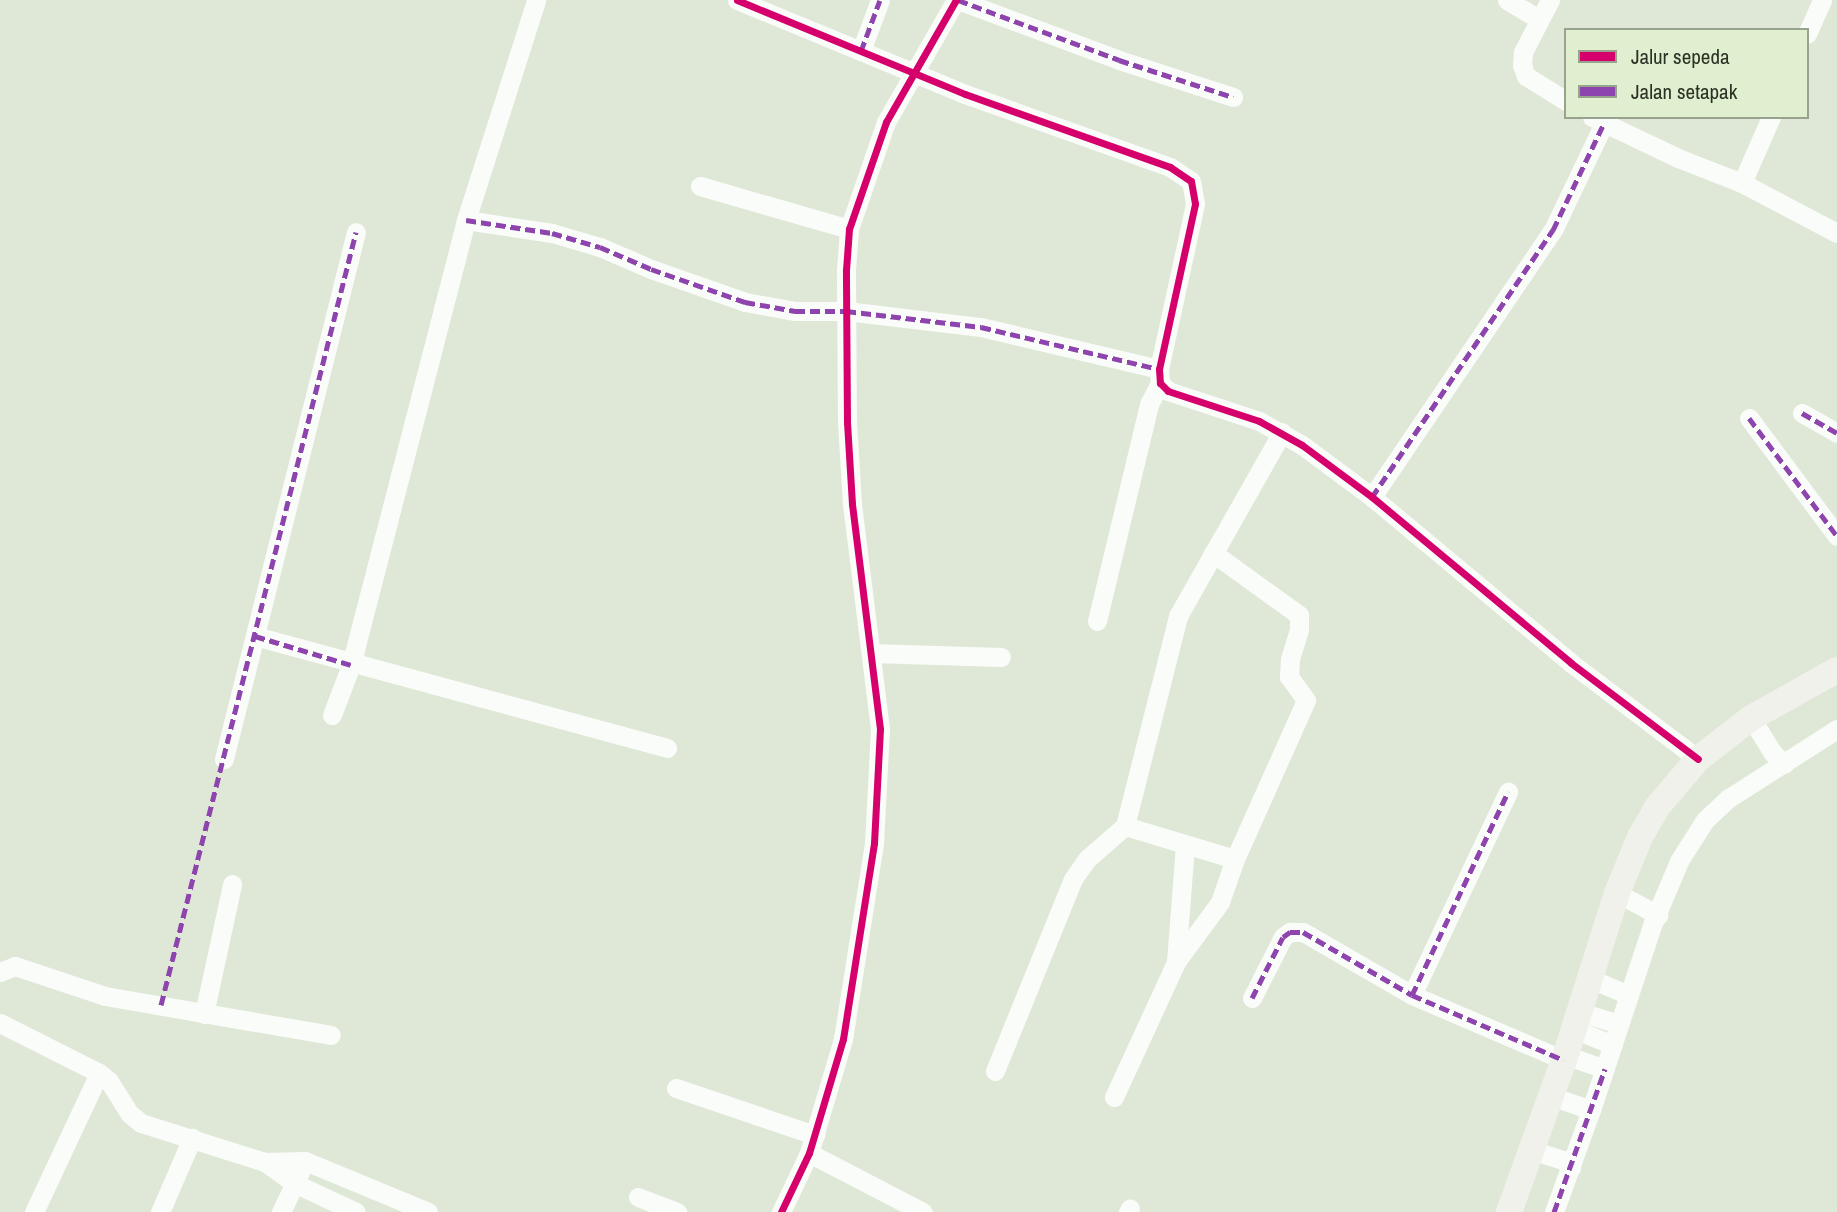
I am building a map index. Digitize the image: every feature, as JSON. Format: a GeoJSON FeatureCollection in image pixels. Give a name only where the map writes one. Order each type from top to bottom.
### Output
{"type":"FeatureCollection","features":[{"type":"Feature","properties":{"kind":"street"},"geometry":{"type":"LineString","coordinates":[[332,715],[351,665],[466,220],[536,0]]}},
{"type":"Feature","properties":{"kind":"street"},"geometry":{"type":"LineString","coordinates":[[737,0],[915,73],[1170,167],[1191,181],[1195,204],[1160,376],[1149,404],[1097,621]]}},
{"type":"Feature","properties":{"kind":"street"},"geometry":{"type":"LineString","coordinates":[[861,51],[880,0]]}},
{"type":"Feature","properties":{"kind":"street"},"geometry":{"type":"LineString","coordinates":[[780,1212],[812,1144],[844,1039],[874,843],[880,729],[852,504],[847,423],[846,311],[849,229],[886,122],[957,0],[1119,60],[1233,97]]}},
{"type":"Feature","properties":{"kind":"street"},"geometry":{"type":"LineString","coordinates":[[1507,0],[1539,19]]}},
{"type":"Feature","properties":{"kind":"street"},"geometry":{"type":"LineString","coordinates":[[1550,0],[1523,52],[1526,76],[1564,100]]}},
{"type":"Feature","properties":{"kind":"street"},"geometry":{"type":"LineString","coordinates":[[1809,29],[1822,0]]}},
{"type":"Feature","properties":{"kind":"street"},"geometry":{"type":"LineString","coordinates":[[1742,183],[1770,119]]}},
{"type":"Feature","properties":{"kind":"street"},"geometry":{"type":"LineString","coordinates":[[1372,497],[1553,230],[1598,121],[1742,183],[1837,233]]}},
{"type":"Feature","properties":{"kind":"street"},"geometry":{"type":"LineString","coordinates":[[700,186],[849,229]]}},
{"type":"Feature","properties":{"kind":"street"},"geometry":{"type":"LineString","coordinates":[[466,220],[552,233],[600,247],[651,269],[745,302],[795,311],[846,311],[981,327],[1160,376],[1168,391],[1259,421],[1282,432],[1372,497],[1571,663],[1698,759]]}},
{"type":"Feature","properties":{"kind":"street"},"geometry":{"type":"LineString","coordinates":[[224,759],[356,232]]}},
{"type":"Feature","properties":{"kind":"street"},"geometry":{"type":"LineString","coordinates":[[1802,413],[1837,433]]}},
{"type":"Feature","properties":{"kind":"street"},"geometry":{"type":"LineString","coordinates":[[1749,418],[1837,537]]}},
{"type":"Feature","properties":{"kind":"street"},"geometry":{"type":"LineString","coordinates":[[995,1071],[1073,879],[1087,859],[1125,827],[1178,616],[1282,432]]}},
{"type":"Feature","properties":{"kind":"street"},"geometry":{"type":"LineString","coordinates":[[1114,1097],[1176,962],[1220,902],[1235,859],[1306,700],[1289,677],[1290,659],[1299,629],[1299,615],[1213,553]]}},
{"type":"Feature","properties":{"kind":"street"},"geometry":{"type":"LineString","coordinates":[[255,636],[351,665],[667,748]]}},
{"type":"Feature","properties":{"kind":"street"},"geometry":{"type":"LineString","coordinates":[[872,653],[1001,657]]}},
{"type":"Feature","properties":{"kind":"street"},"geometry":{"type":"LineString","coordinates":[[1554,1212],[1553,1157],[1557,1098],[1582,1062],[1608,1043],[1614,1022],[1611,987],[1622,896],[1640,837],[1658,806],[1698,759],[1837,670]]}},
{"type":"Feature","properties":{"kind":"street"},"geometry":{"type":"LineString","coordinates":[[1754,724],[1778,758]]}},
{"type":"Feature","properties":{"kind":"street"},"geometry":{"type":"LineString","coordinates":[[1509,1212],[1587,1109],[1582,1062],[1582,1022],[1611,987],[1655,913],[1679,861],[1705,820],[1778,758],[1837,729]]}},
{"type":"Feature","properties":{"kind":"street"},"geometry":{"type":"LineString","coordinates":[[1412,995],[1508,792]]}},
{"type":"Feature","properties":{"kind":"street"},"geometry":{"type":"LineString","coordinates":[[1125,827],[1235,859]]}},
{"type":"Feature","properties":{"kind":"street"},"geometry":{"type":"LineString","coordinates":[[1176,962],[1185,844]]}},
{"type":"Feature","properties":{"kind":"street"},"geometry":{"type":"LineString","coordinates":[[204,1014],[232,884]]}},
{"type":"Feature","properties":{"kind":"street"},"geometry":{"type":"LineString","coordinates":[[1622,896],[1655,913]]}},
{"type":"Feature","properties":{"kind":"street"},"geometry":{"type":"LineString","coordinates":[[1252,998],[1283,937],[1290,932],[1303,932],[1412,995],[1582,1062]]}},
{"type":"Feature","properties":{"kind":"street"},"geometry":{"type":"LineString","coordinates":[[0,972],[15,966],[95,993],[331,1035]]}},
{"type":"Feature","properties":{"kind":"street"},"geometry":{"type":"LineString","coordinates":[[1582,1022],[1614,1022]]}},
{"type":"Feature","properties":{"kind":"street"},"geometry":{"type":"LineString","coordinates":[[1582,1022],[1608,1043]]}},
{"type":"Feature","properties":{"kind":"street"},"geometry":{"type":"LineString","coordinates":[[0,1023],[99,1073],[109,1081],[130,1114],[141,1123],[265,1162],[295,1183],[356,1212]]}},
{"type":"Feature","properties":{"kind":"street"},"geometry":{"type":"LineString","coordinates":[[34,1212],[99,1073]]}},
{"type":"Feature","properties":{"kind":"street"},"geometry":{"type":"LineString","coordinates":[[676,1088],[812,1144],[923,1212]]}},
{"type":"Feature","properties":{"kind":"street"},"geometry":{"type":"LineString","coordinates":[[1557,1098],[1587,1109]]}},
{"type":"Feature","properties":{"kind":"street"},"geometry":{"type":"LineString","coordinates":[[160,1212],[192,1138]]}},
{"type":"Feature","properties":{"kind":"street"},"geometry":{"type":"LineString","coordinates":[[265,1162],[305,1161],[428,1212]]}},
{"type":"Feature","properties":{"kind":"street"},"geometry":{"type":"LineString","coordinates":[[281,1212],[305,1161]]}},
{"type":"Feature","properties":{"kind":"street"},"geometry":{"type":"LineString","coordinates":[[638,1197],[677,1212]]}},
{"type":"Feature","properties":{"kind":"marked path"},"geometry":{"type":"LineString","coordinates":[[861,51],[880,0]]}},
{"type":"Feature","properties":{"kind":"marked path"},"geometry":{"type":"LineString","coordinates":[[958,0],[1119,60],[1233,97]]}},
{"type":"Feature","properties":{"kind":"marked path"},"geometry":{"type":"LineString","coordinates":[[1372,497],[1553,230],[1603,125]]}},
{"type":"Feature","properties":{"kind":"marked path"},"geometry":{"type":"LineString","coordinates":[[466,220],[552,233],[600,247],[651,269],[745,302],[795,311],[846,311],[981,327],[1159,369]]}},
{"type":"Feature","properties":{"kind":"marked path"},"geometry":{"type":"LineString","coordinates":[[161,1005],[356,232]]}},
{"type":"Feature","properties":{"kind":"marked path"},"geometry":{"type":"LineString","coordinates":[[1802,413],[1837,433]]}},
{"type":"Feature","properties":{"kind":"marked path"},"geometry":{"type":"LineString","coordinates":[[1749,418],[1837,536]]}},
{"type":"Feature","properties":{"kind":"marked path"},"geometry":{"type":"LineString","coordinates":[[255,636],[351,665]]}},
{"type":"Feature","properties":{"kind":"marked path"},"geometry":{"type":"LineString","coordinates":[[1412,995],[1508,792]]}},
{"type":"Feature","properties":{"kind":"marked path"},"geometry":{"type":"LineString","coordinates":[[1252,998],[1283,937],[1290,932],[1303,932],[1412,995],[1564,1060]]}},
{"type":"Feature","properties":{"kind":"marked path"},"geometry":{"type":"LineString","coordinates":[[1554,1212],[1605,1069]]}},
{"type":"Feature","properties":{"kind":"cycle path"},"geometry":{"type":"LineString","coordinates":[[737,0],[965,94],[1170,167],[1191,181],[1195,204],[1159,369],[1160,383],[1168,391],[1259,421],[1302,445],[1372,497],[1571,663],[1698,759]]}},
{"type":"Feature","properties":{"kind":"cycle path"},"geometry":{"type":"LineString","coordinates":[[781,1212],[809,1153],[843,1039],[874,843],[880,729],[852,504],[847,423],[846,270],[849,229],[886,122],[956,0]]}}]}
